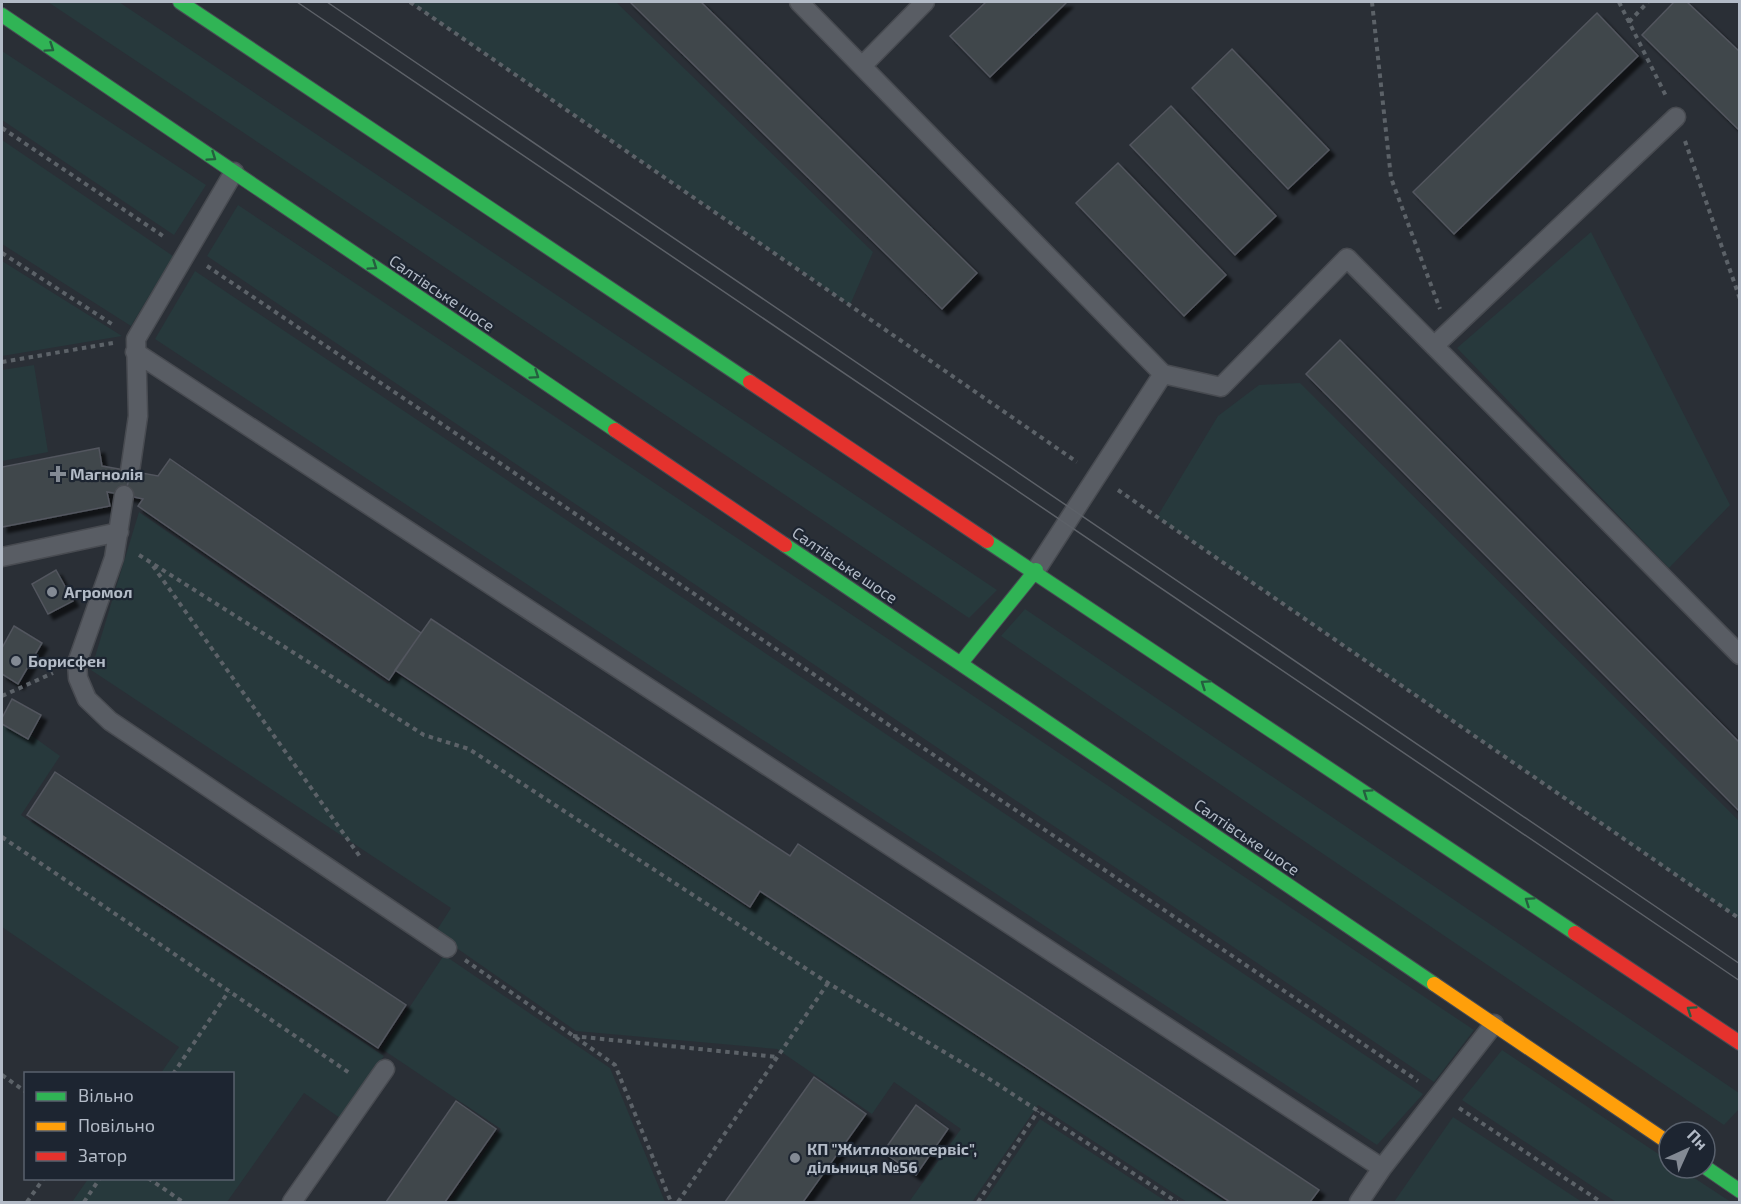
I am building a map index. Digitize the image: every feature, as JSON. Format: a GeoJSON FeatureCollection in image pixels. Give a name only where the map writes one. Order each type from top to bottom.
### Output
{"type":"FeatureCollection","features":[{"type":"Feature","properties":{"kind":"main road"},"geometry":{"type":"LineString","coordinates":[[180,2],[1036,570],[1740,1042]]}},
{"type":"Feature","properties":{"kind":"main road","name":"Салтівське шосе"},"geometry":{"type":"LineString","coordinates":[[2,15],[1657,1135]]}},
{"type":"Feature","properties":{"kind":"main road"},"geometry":{"type":"LineString","coordinates":[[961,663],[1036,570]]}},
{"type":"Feature","properties":{"kind":"main road"},"geometry":{"type":"LineString","coordinates":[[1717,1174],[1738,1185]]}},
{"type":"Feature","properties":{"kind":"lane"},"geometry":{"type":"LineString","coordinates":[[799,2],[1163,374],[1221,387],[1347,258],[1740,655]]}},
{"type":"Feature","properties":{"kind":"lane"},"geometry":{"type":"LineString","coordinates":[[862,65],[925,2]]}},
{"type":"Feature","properties":{"kind":"lane"},"geometry":{"type":"LineString","coordinates":[[1434,346],[1676,117]]}},
{"type":"Feature","properties":{"kind":"lane"},"geometry":{"type":"LineString","coordinates":[[130,471],[138,416],[136,345],[234,172]]}},
{"type":"Feature","properties":{"kind":"lane"},"geometry":{"type":"LineString","coordinates":[[136,345],[1382,1168]]}},
{"type":"Feature","properties":{"kind":"lane"},"geometry":{"type":"LineString","coordinates":[[1036,570],[1163,374]]}},
{"type":"Feature","properties":{"kind":"lane"},"geometry":{"type":"LineString","coordinates":[[124,495],[118,538],[77,663],[80,687],[96,710],[447,948]]}},
{"type":"Feature","properties":{"kind":"lane"},"geometry":{"type":"LineString","coordinates":[[2,557],[118,538]]}},
{"type":"Feature","properties":{"kind":"lane"},"geometry":{"type":"LineString","coordinates":[[1359,1203],[1382,1168],[1494,1024]]}},
{"type":"Feature","properties":{"kind":"lane"},"geometry":{"type":"LineString","coordinates":[[292,1203],[385,1069]]}},
{"type":"Feature","properties":{"kind":"path"},"geometry":{"type":"LineString","coordinates":[[1372,2],[1391,178],[1449,332]]}},
{"type":"Feature","properties":{"kind":"path"},"geometry":{"type":"LineString","coordinates":[[1619,2],[1676,117],[1740,299]]}},
{"type":"Feature","properties":{"kind":"path"},"geometry":{"type":"LineString","coordinates":[[1629,22],[1648,2]]}},
{"type":"Feature","properties":{"kind":"path"},"geometry":{"type":"LineString","coordinates":[[2,128],[1601,1203]]}},
{"type":"Feature","properties":{"kind":"path"},"geometry":{"type":"LineString","coordinates":[[2,253],[136,345]]}},
{"type":"Feature","properties":{"kind":"path"},"geometry":{"type":"LineString","coordinates":[[2,362],[136,345]]}},
{"type":"Feature","properties":{"kind":"path"},"geometry":{"type":"LineString","coordinates":[[118,538],[151,562],[424,735],[469,749],[828,983],[988,1078],[1177,1203]]}},
{"type":"Feature","properties":{"kind":"path"},"geometry":{"type":"LineString","coordinates":[[151,562],[362,860]]}},
{"type":"Feature","properties":{"kind":"path"},"geometry":{"type":"LineString","coordinates":[[2,696],[77,663]]}},
{"type":"Feature","properties":{"kind":"path"},"geometry":{"type":"LineString","coordinates":[[2,837],[372,1088]]}},
{"type":"Feature","properties":{"kind":"path"},"geometry":{"type":"LineString","coordinates":[[447,948],[615,1065],[671,1203]]}},
{"type":"Feature","properties":{"kind":"path"},"geometry":{"type":"LineString","coordinates":[[678,1203],[828,983]]}},
{"type":"Feature","properties":{"kind":"path"},"geometry":{"type":"LineString","coordinates":[[174,1072],[230,991]]}},
{"type":"Feature","properties":{"kind":"path"},"geometry":{"type":"LineString","coordinates":[[573,1035],[777,1057]]}},
{"type":"Feature","properties":{"kind":"path"},"geometry":{"type":"LineString","coordinates":[[2,1075],[24,1091]]}},
{"type":"Feature","properties":{"kind":"path"},"geometry":{"type":"LineString","coordinates":[[978,1203],[1038,1112]]}},
{"type":"Feature","properties":{"kind":"path"},"geometry":{"type":"LineString","coordinates":[[27,1203],[43,1180]]}},
{"type":"Feature","properties":{"kind":"path"},"geometry":{"type":"LineString","coordinates":[[84,1203],[99,1180]]}},
{"type":"Feature","properties":{"kind":"path"},"geometry":{"type":"LineString","coordinates":[[149,1180],[183,1203]]}},
{"type":"Feature","properties":{"kind":"shaded area"},"geometry":{"type":"Polygon","coordinates":[[[48,2],[119,2],[997,590],[969,618],[48,2]]]}},
{"type":"Feature","properties":{"kind":"shaded area"},"geometry":{"type":"Polygon","coordinates":[[[410,2],[616,2],[873,252],[850,305],[410,2]]]}},
{"type":"Feature","properties":{"kind":"shaded area"},"geometry":{"type":"Polygon","coordinates":[[[2,51],[206,185],[174,235],[2,120],[2,51]]]}},
{"type":"Feature","properties":{"kind":"shaded area"},"geometry":{"type":"Polygon","coordinates":[[[2,140],[173,256],[131,326],[2,244],[2,140]]]}},
{"type":"Feature","properties":{"kind":"shaded area"},"geometry":{"type":"Polygon","coordinates":[[[238,205],[1474,1030],[1434,1082],[207,256],[238,205]]]}},
{"type":"Feature","properties":{"kind":"shaded area"},"geometry":{"type":"Polygon","coordinates":[[[1591,232],[1730,505],[1669,568],[1457,348],[1591,232]]]}},
{"type":"Feature","properties":{"kind":"shaded area"},"geometry":{"type":"Polygon","coordinates":[[[2,261],[122,336],[2,356],[2,261]]]}},
{"type":"Feature","properties":{"kind":"shaded area"},"geometry":{"type":"Polygon","coordinates":[[[195,271],[1423,1094],[1377,1145],[155,339],[195,271]]]}},
{"type":"Feature","properties":{"kind":"shaded area"},"geometry":{"type":"Polygon","coordinates":[[[34,365],[48,452],[2,461],[2,370],[34,365]]]}},
{"type":"Feature","properties":{"kind":"shaded area"},"geometry":{"type":"Polygon","coordinates":[[[1300,383],[1739,821],[1739,919],[1157,517],[1218,416],[1259,385],[1300,383]]]}},
{"type":"Feature","properties":{"kind":"shaded area"},"geometry":{"type":"Polygon","coordinates":[[[139,512],[388,684],[396,673],[750,909],[761,893],[1226,1202],[1187,1202],[1038,1105],[972,1202],[909,1202],[961,1129],[894,1082],[872,1114],[777,1049],[576,1031],[435,933],[451,908],[91,670],[139,512]]]}},
{"type":"Feature","properties":{"kind":"shaded area"},"geometry":{"type":"Polygon","coordinates":[[[1025,609],[1739,1093],[1739,1109],[1724,1125],[1001,636],[1025,609]]]}},
{"type":"Feature","properties":{"kind":"shaded area"},"geometry":{"type":"Polygon","coordinates":[[[2,714],[60,756],[21,815],[384,1056],[340,1118],[304,1093],[227,1202],[72,1202],[87,1180],[234,1180],[234,1072],[162,1072],[179,1047],[2,927],[2,714]]]}},
{"type":"Feature","properties":{"kind":"shaded area"},"geometry":{"type":"Polygon","coordinates":[[[444,955],[610,1068],[665,1202],[450,1202],[501,1129],[382,1049],[444,955]]]}},
{"type":"Feature","properties":{"kind":"shaded area"},"geometry":{"type":"Polygon","coordinates":[[[1502,1050],[1657,1153],[1657,1180],[1697,1180],[1731,1202],[1616,1202],[1462,1100],[1502,1050]]]}},
{"type":"Feature","properties":{"kind":"shaded area"},"geometry":{"type":"Polygon","coordinates":[[[1453,1117],[1582,1202],[1394,1202],[1453,1117]]]}},
{"type":"Feature","properties":{"kind":"shaded area"},"geometry":{"type":"Polygon","coordinates":[[[1040,1119],[1167,1202],[984,1202],[1040,1119]]]}},
{"type":"Feature","properties":{"kind":"building"},"geometry":{"type":"Polygon","coordinates":[[[630,2],[701,2],[977,273],[942,309],[630,2]]]}},
{"type":"Feature","properties":{"kind":"building"},"geometry":{"type":"Polygon","coordinates":[[[986,2],[1067,2],[990,77],[950,36],[986,2]]]}},
{"type":"Feature","properties":{"kind":"building"},"geometry":{"type":"Polygon","coordinates":[[[1674,2],[1687,2],[1740,52],[1740,131],[1642,35],[1674,2]]]}},
{"type":"Feature","properties":{"kind":"building"},"geometry":{"type":"Polygon","coordinates":[[[1597,13],[1638,56],[1454,234],[1413,192],[1597,13]]]}},
{"type":"Feature","properties":{"kind":"building"},"geometry":{"type":"Polygon","coordinates":[[[1232,49],[1329,150],[1288,189],[1192,88],[1232,49]]]}},
{"type":"Feature","properties":{"kind":"building"},"geometry":{"type":"Polygon","coordinates":[[[1171,106],[1276,216],[1235,255],[1130,145],[1171,106]]]}},
{"type":"Feature","properties":{"kind":"building"},"geometry":{"type":"Polygon","coordinates":[[[1118,163],[1226,275],[1184,316],[1076,203],[1118,163]]]}},
{"type":"Feature","properties":{"kind":"building"},"geometry":{"type":"Polygon","coordinates":[[[1340,340],[1740,743],[1740,812],[1306,374],[1340,340]]]}},
{"type":"Feature","properties":{"kind":"building"},"geometry":{"type":"Polygon","coordinates":[[[99,448],[102,466],[131,471],[125,495],[107,492],[110,506],[2,527],[2,467],[99,448]]]}},
{"type":"Feature","properties":{"kind":"building"},"geometry":{"type":"Polygon","coordinates":[[[170,459],[421,633],[389,680],[138,506],[143,499],[125,495],[131,471],[158,476],[170,459]]]}},
{"type":"Feature","properties":{"kind":"building","name":"Агромол"},"geometry":{"type":"Polygon","coordinates":[[[56,570],[73,601],[48,614],[32,584],[56,570]]]}},
{"type":"Feature","properties":{"kind":"building"},"geometry":{"type":"Polygon","coordinates":[[[431,619],[790,856],[798,844],[1319,1190],[1310,1202],[1230,1202],[760,891],[750,907],[395,670],[431,619]]]}},
{"type":"Feature","properties":{"kind":"building","name":"Борисфен"},"geometry":{"type":"Polygon","coordinates":[[[14,626],[42,643],[18,684],[2,674],[2,648],[14,626]]]}},
{"type":"Feature","properties":{"kind":"building"},"geometry":{"type":"Polygon","coordinates":[[[12,699],[41,715],[28,739],[2,724],[2,718],[12,699]]]}},
{"type":"Feature","properties":{"kind":"building"},"geometry":{"type":"Polygon","coordinates":[[[55,772],[406,1005],[378,1048],[27,815],[55,772]]]}},
{"type":"Feature","properties":{"kind":"building","name":"КП \"Житлокомсервіс\", дільниця №56"},"geometry":{"type":"Polygon","coordinates":[[[814,1077],[866,1114],[803,1202],[725,1202],[814,1077]]]}},
{"type":"Feature","properties":{"kind":"building"},"geometry":{"type":"Polygon","coordinates":[[[456,1101],[496,1129],[445,1202],[386,1202],[456,1101]]]}},
{"type":"Feature","properties":{"kind":"building"},"geometry":{"type":"Polygon","coordinates":[[[916,1105],[948,1129],[916,1175],[883,1152],[916,1105]]]}},
{"type":"Feature","properties":{"kind":"tram line"},"geometry":{"type":"LineString","coordinates":[[297,2],[1740,981]]}},
{"type":"Feature","properties":{"kind":"tram line"},"geometry":{"type":"LineString","coordinates":[[327,2],[1740,964]]}},
{"type":"Feature","properties":{"kind":"traffic: fast"},"geometry":{"type":"LineString","coordinates":[[180,2],[750,382]]}},
{"type":"Feature","properties":{"kind":"traffic: fast"},"geometry":{"type":"LineString","coordinates":[[2,15],[615,430]]}},
{"type":"Feature","properties":{"kind":"traffic: fast"},"geometry":{"type":"LineString","coordinates":[[987,541],[1575,933]]}},
{"type":"Feature","properties":{"kind":"traffic: fast"},"geometry":{"type":"LineString","coordinates":[[785,545],[1434,984]]}},
{"type":"Feature","properties":{"kind":"traffic: fast"},"geometry":{"type":"LineString","coordinates":[[961,663],[1036,570]]}},
{"type":"Feature","properties":{"kind":"traffic: fast"},"geometry":{"type":"LineString","coordinates":[[1717,1175],[1740,1191]]}},
{"type":"Feature","properties":{"kind":"traffic: slow"},"geometry":{"type":"LineString","coordinates":[[1434,984],[1657,1135]]}},
{"type":"Feature","properties":{"kind":"traffic: jam"},"geometry":{"type":"LineString","coordinates":[[750,382],[987,541]]}},
{"type":"Feature","properties":{"kind":"traffic: jam"},"geometry":{"type":"LineString","coordinates":[[615,430],[785,545]]}},
{"type":"Feature","properties":{"kind":"traffic: jam"},"geometry":{"type":"LineString","coordinates":[[1575,933],[1740,1043]]}},
{"type":"Feature","properties":{"kind":"place","name":"Магнолія"},"geometry":{"type":"Point","coordinates":[58,474]}},
{"type":"Feature","properties":{"kind":"place","name":"Агромол"},"geometry":{"type":"Point","coordinates":[52,592]}},
{"type":"Feature","properties":{"kind":"place","name":"Борисфен"},"geometry":{"type":"Point","coordinates":[16,661]}},
{"type":"Feature","properties":{"kind":"place","name":"КП \"Житлокомсервіс\", дільниця №56"},"geometry":{"type":"Point","coordinates":[795,1158]}}]}
